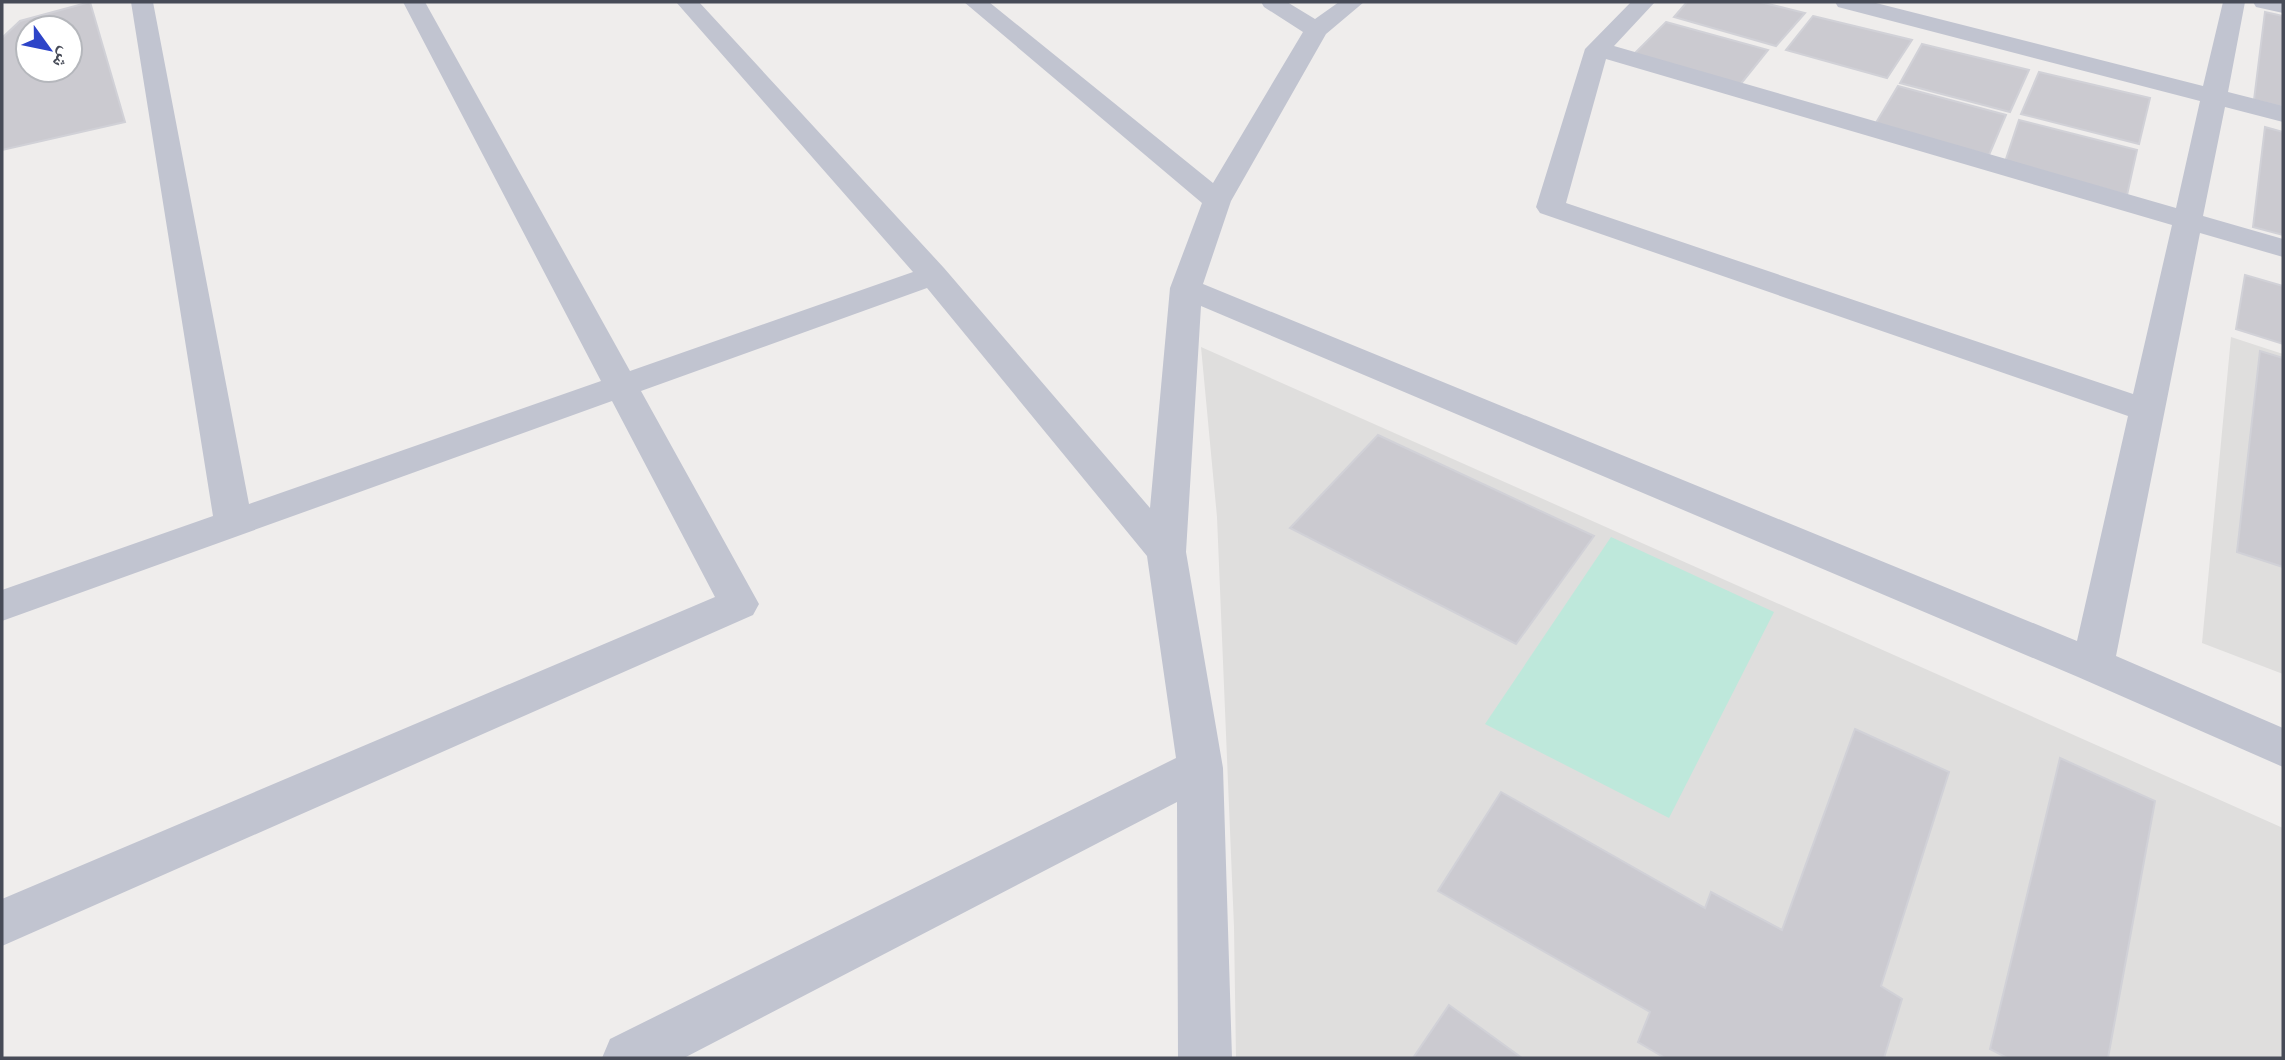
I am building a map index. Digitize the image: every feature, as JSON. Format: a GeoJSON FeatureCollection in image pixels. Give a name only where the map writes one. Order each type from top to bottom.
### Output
{"type":"FeatureCollection","features":[{"type":"Feature","properties":{"kind":"street"},"geometry":{"type":"LineString","coordinates":[[142,2],[234,525]]}},
{"type":"Feature","properties":{"kind":"street"},"geometry":{"type":"LineString","coordinates":[[2,923],[739,604],[414,2]]}},
{"type":"Feature","properties":{"kind":"street"},"geometry":{"type":"LineString","coordinates":[[687,2],[933,275],[1166,552]]}},
{"type":"Feature","properties":{"kind":"street"},"geometry":{"type":"LineString","coordinates":[[975,2],[1217,201]]}},
{"type":"Feature","properties":{"kind":"street"},"geometry":{"type":"LineString","coordinates":[[1272,2],[1316,30]]}},
{"type":"Feature","properties":{"kind":"street"},"geometry":{"type":"LineString","coordinates":[[1205,1058],[1200,768],[1166,552],[1186,288],[1217,201],[1316,30],[1353,2]]}},
{"type":"Feature","properties":{"kind":"street"},"geometry":{"type":"LineString","coordinates":[[1644,2],[1597,49],[1550,207],[2146,410]]}},
{"type":"Feature","properties":{"kind":"street"},"geometry":{"type":"LineString","coordinates":[[1846,2],[1926,11],[2214,97],[2283,114]]}},
{"type":"Feature","properties":{"kind":"street"},"geometry":{"type":"LineString","coordinates":[[2093,665],[2234,2]]}},
{"type":"Feature","properties":{"kind":"street"},"geometry":{"type":"LineString","coordinates":[[2264,2],[2283,6]]}},
{"type":"Feature","properties":{"kind":"street"},"geometry":{"type":"LineString","coordinates":[[1597,49],[2283,248]]}},
{"type":"Feature","properties":{"kind":"street"},"geometry":{"type":"LineString","coordinates":[[2,606],[933,275]]}},
{"type":"Feature","properties":{"kind":"street"},"geometry":{"type":"LineString","coordinates":[[1186,288],[2093,665],[2283,748]]}},
{"type":"Feature","properties":{"kind":"street"},"geometry":{"type":"LineString","coordinates":[[629,1058],[1200,768]]}},
{"type":"Feature","properties":{"kind":"shaded area"},"geometry":{"type":"Polygon","coordinates":[[[2231,337],[2283,354],[2283,674],[2202,643],[2231,337]]]}},
{"type":"Feature","properties":{"kind":"shaded area"},"geometry":{"type":"Polygon","coordinates":[[[1201,347],[2283,828],[2283,1058],[1236,1058],[1234,927],[1217,517],[1201,347]]]}},
{"type":"Feature","properties":{"kind":"green space"},"geometry":{"type":"Polygon","coordinates":[[[1611,537],[1774,612],[1669,818],[1485,724],[1611,537]]]}},
{"type":"Feature","properties":{"kind":"building"},"geometry":{"type":"Polygon","coordinates":[[[90,2],[125,122],[2,150],[2,38],[14,27],[14,84],[84,84],[84,14],[46,14],[90,2]]]}},
{"type":"Feature","properties":{"kind":"building"},"geometry":{"type":"Polygon","coordinates":[[[1687,2],[1760,2],[1805,13],[1776,46],[1674,17],[1687,2]]]}},
{"type":"Feature","properties":{"kind":"building"},"geometry":{"type":"Polygon","coordinates":[[[2265,12],[2283,16],[2283,107],[2254,100],[2265,12]]]}},
{"type":"Feature","properties":{"kind":"building"},"geometry":{"type":"Polygon","coordinates":[[[1813,16],[1912,40],[1887,78],[1786,50],[1813,16]]]}},
{"type":"Feature","properties":{"kind":"building"},"geometry":{"type":"Polygon","coordinates":[[[1666,22],[1768,50],[1739,86],[1633,55],[1666,22]]]}},
{"type":"Feature","properties":{"kind":"building"},"geometry":{"type":"Polygon","coordinates":[[[1922,44],[2029,70],[2010,112],[1900,83],[1922,44]]]}},
{"type":"Feature","properties":{"kind":"building"},"geometry":{"type":"Polygon","coordinates":[[[2039,72],[2150,98],[2139,144],[2021,114],[2039,72]]]}},
{"type":"Feature","properties":{"kind":"building"},"geometry":{"type":"Polygon","coordinates":[[[1898,86],[2006,115],[1989,155],[1874,126],[1898,86]]]}},
{"type":"Feature","properties":{"kind":"building"},"geometry":{"type":"Polygon","coordinates":[[[2019,120],[2137,150],[2127,195],[2005,162],[2019,120]]]}},
{"type":"Feature","properties":{"kind":"building"},"geometry":{"type":"Polygon","coordinates":[[[2265,127],[2283,132],[2283,235],[2253,227],[2265,127]]]}},
{"type":"Feature","properties":{"kind":"building"},"geometry":{"type":"Polygon","coordinates":[[[2245,275],[2283,286],[2283,344],[2236,329],[2245,275]]]}},
{"type":"Feature","properties":{"kind":"building"},"geometry":{"type":"Polygon","coordinates":[[[2260,351],[2283,358],[2283,567],[2237,552],[2260,351]]]}},
{"type":"Feature","properties":{"kind":"building"},"geometry":{"type":"Polygon","coordinates":[[[1378,435],[1594,536],[1516,644],[1290,528],[1378,435]]]}},
{"type":"Feature","properties":{"kind":"building"},"geometry":{"type":"Polygon","coordinates":[[[1855,729],[1949,772],[1881,986],[1902,999],[1884,1058],[1665,1058],[1638,1042],[1650,1012],[1438,891],[1501,792],[1705,908],[1711,892],[1782,930],[1855,729]]]}},
{"type":"Feature","properties":{"kind":"building"},"geometry":{"type":"Polygon","coordinates":[[[2060,758],[2155,801],[2108,1058],[2007,1058],[1990,1049],[2060,758]]]}},
{"type":"Feature","properties":{"kind":"building"},"geometry":{"type":"Polygon","coordinates":[[[1449,1005],[1522,1058],[1413,1058],[1449,1005]]]}}]}
